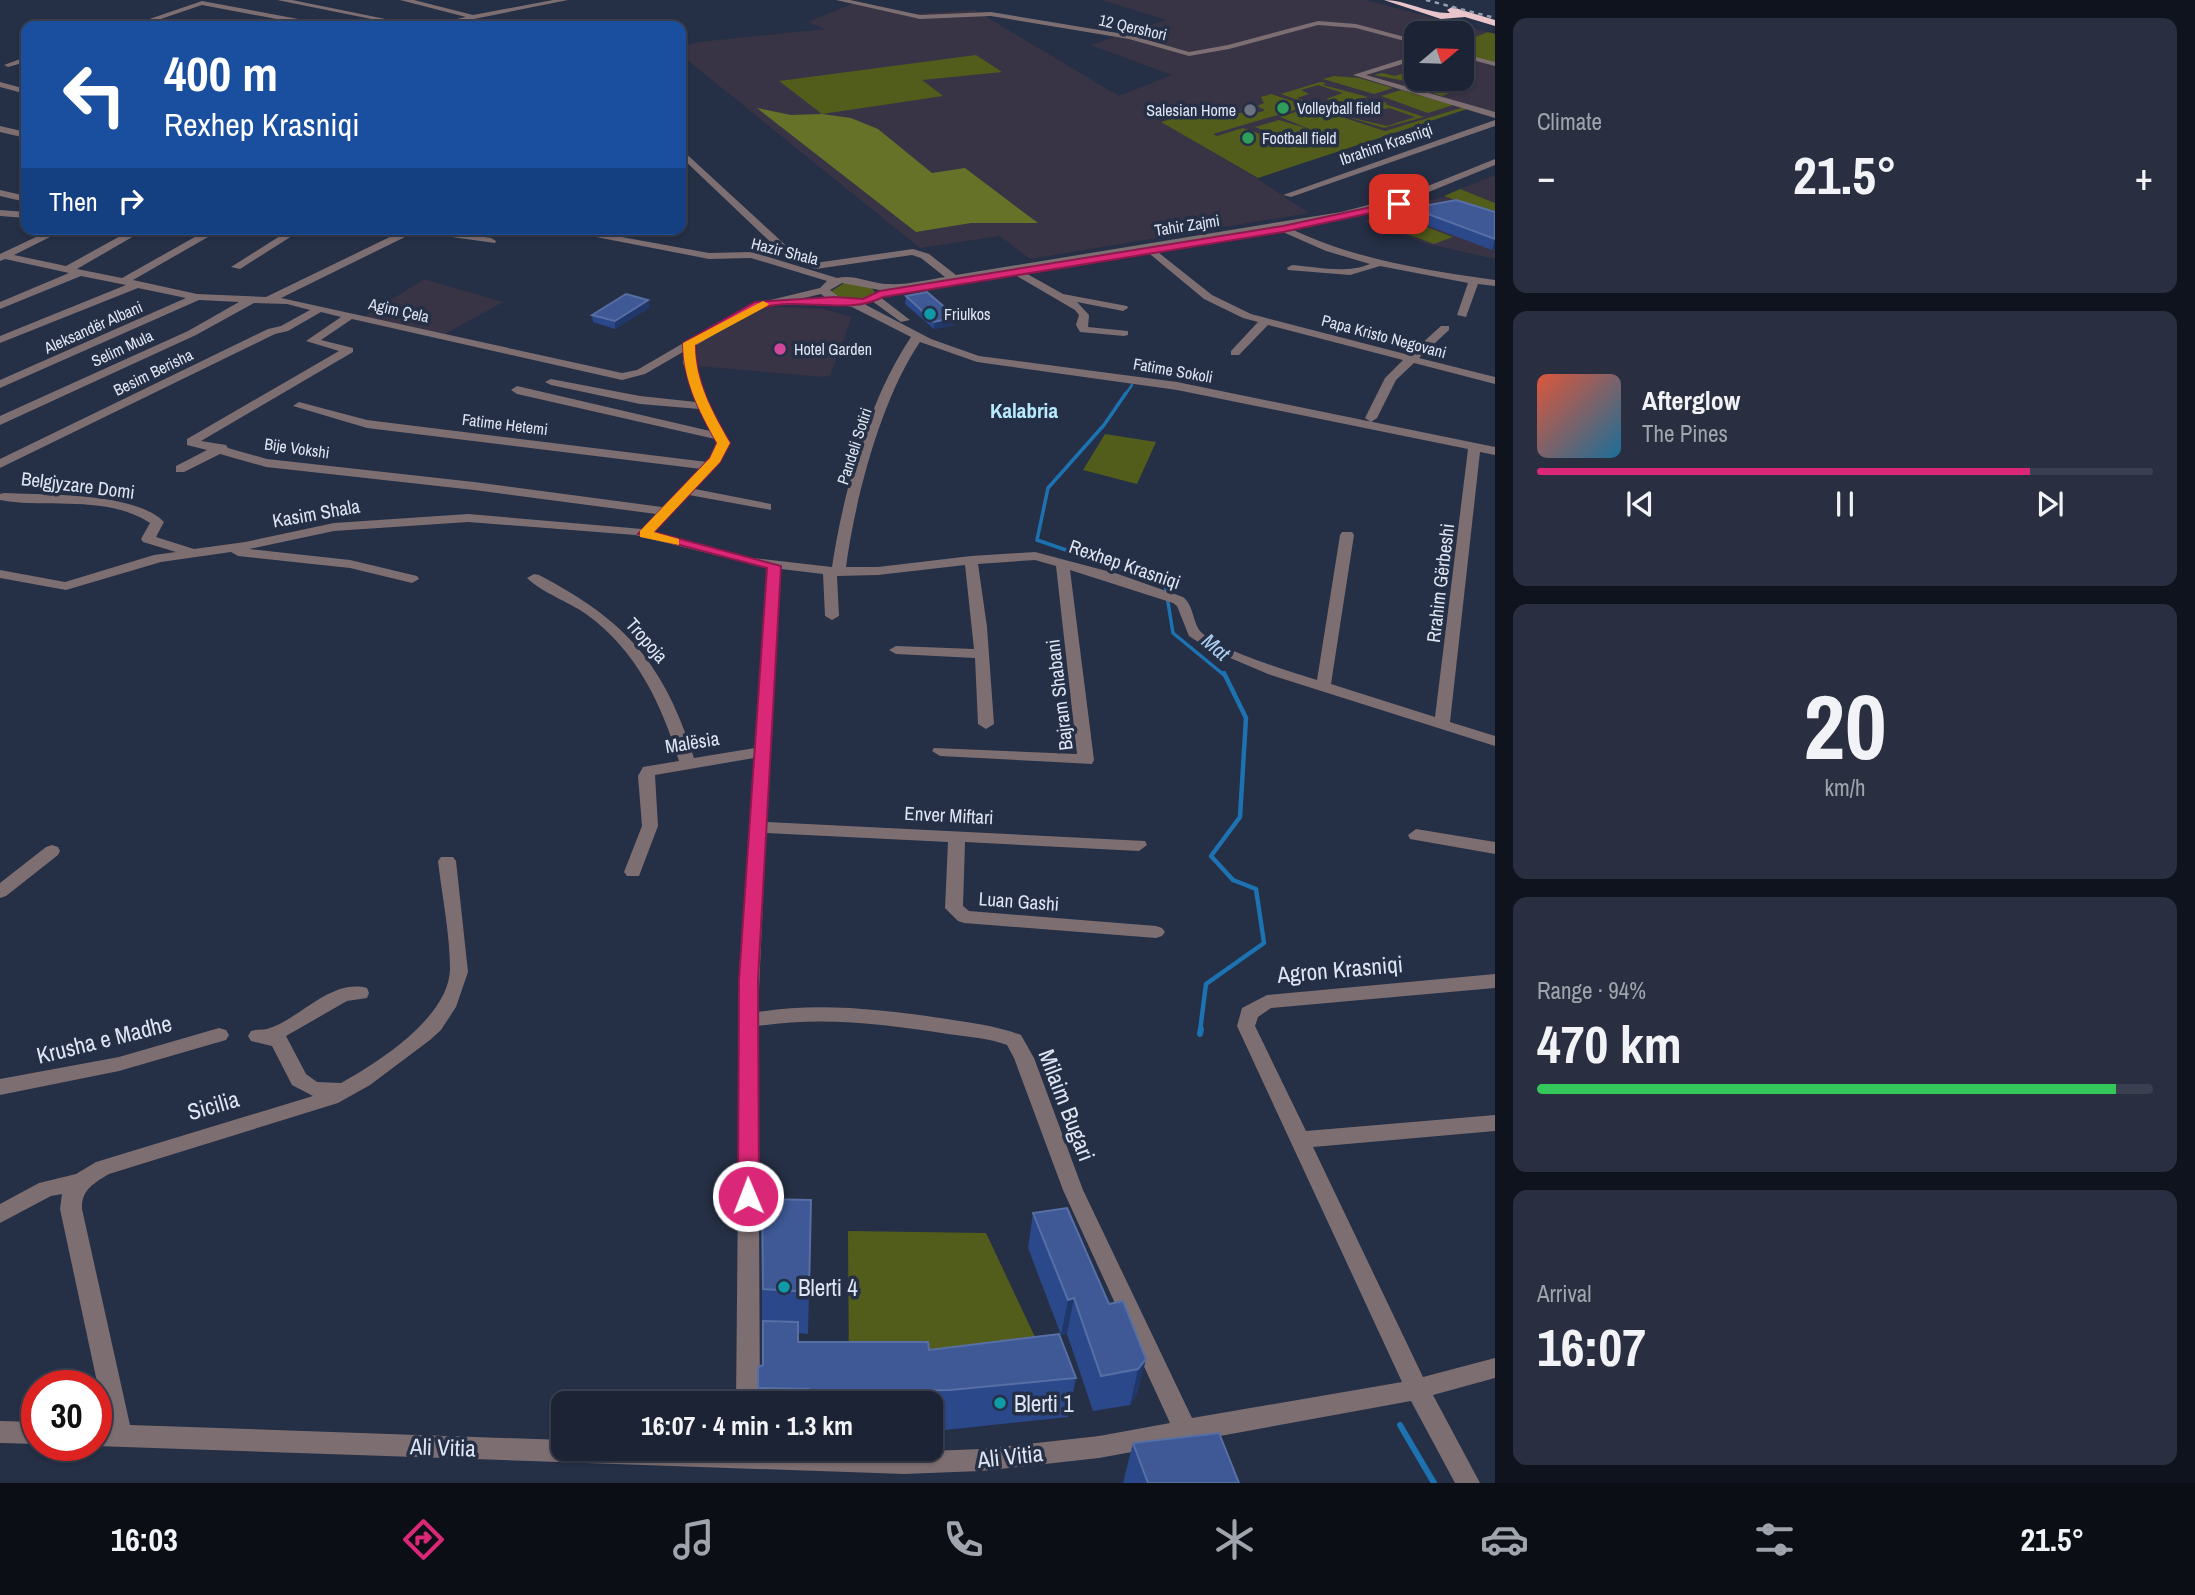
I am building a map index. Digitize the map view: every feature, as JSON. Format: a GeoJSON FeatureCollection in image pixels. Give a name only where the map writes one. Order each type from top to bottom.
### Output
{"type":"FeatureCollection","features":[{"type":"Feature","properties":{"kind":"highway"},"geometry":{"type":"LineString","coordinates":[[1389,0],[1437,10]]}},
{"type":"Feature","properties":{"kind":"highway"},"geometry":{"type":"LineString","coordinates":[[1406,0],[1437,10]]}},
{"type":"Feature","properties":{"kind":"highway"},"geometry":{"type":"LineString","coordinates":[[1437,10],[1437,15],[1458,16],[1495,25]]}},
{"type":"Feature","properties":{"kind":"street"},"geometry":{"type":"LineString","coordinates":[[281,0],[390,21]]}},
{"type":"Feature","properties":{"kind":"street"},"geometry":{"type":"LineString","coordinates":[[332,0],[420,21]]}},
{"type":"Feature","properties":{"kind":"street"},"geometry":{"type":"LineString","coordinates":[[404,0],[472,15]]}},
{"type":"Feature","properties":{"kind":"street"},"geometry":{"type":"LineString","coordinates":[[445,21],[550,0]]}},
{"type":"Feature","properties":{"kind":"street"},"geometry":{"type":"LineString","coordinates":[[448,21],[564,0]]}},
{"type":"Feature","properties":{"kind":"street","name":"12 Qershori"},"geometry":{"type":"LineString","coordinates":[[840,0],[920,17],[986,13],[1135,38],[1189,54],[1229,47],[1318,23],[1356,26],[1404,40]]}},
{"type":"Feature","properties":{"kind":"street"},"geometry":{"type":"LineString","coordinates":[[148,21],[202,4],[297,21]]}},
{"type":"Feature","properties":{"kind":"street"},"geometry":{"type":"LineString","coordinates":[[468,4],[487,12]]}},
{"type":"Feature","properties":{"kind":"street"},"geometry":{"type":"LineString","coordinates":[[1474,58],[1495,64]]}},
{"type":"Feature","properties":{"kind":"street"},"geometry":{"type":"LineString","coordinates":[[8,65],[21,61]]}},
{"type":"Feature","properties":{"kind":"street"},"geometry":{"type":"LineString","coordinates":[[1404,61],[1357,75],[1404,89]]}},
{"type":"Feature","properties":{"kind":"street"},"geometry":{"type":"LineString","coordinates":[[0,85],[21,91]]}},
{"type":"Feature","properties":{"kind":"street"},"geometry":{"type":"LineString","coordinates":[[1412,91],[1495,115]]}},
{"type":"Feature","properties":{"kind":"street","name":"Ibrahim Krasniqi"},"geometry":{"type":"LineString","coordinates":[[1288,195],[1495,123]]}},
{"type":"Feature","properties":{"kind":"street"},"geometry":{"type":"LineString","coordinates":[[0,130],[21,134]]}},
{"type":"Feature","properties":{"kind":"street"},"geometry":{"type":"LineString","coordinates":[[686,157],[789,254],[841,281]]}},
{"type":"Feature","properties":{"kind":"street","name":"Tahir Zajmi"},"geometry":{"type":"LineString","coordinates":[[877,293],[1019,273],[1386,208],[1495,165]]}},
{"type":"Feature","properties":{"kind":"street"},"geometry":{"type":"LineString","coordinates":[[0,193],[21,198]]}},
{"type":"Feature","properties":{"kind":"street"},"geometry":{"type":"LineString","coordinates":[[0,213],[21,215]]}},
{"type":"Feature","properties":{"kind":"street"},"geometry":{"type":"LineString","coordinates":[[1280,228],[1380,262],[1495,283]]}},
{"type":"Feature","properties":{"kind":"street","name":"Tahir Zajmi"},"geometry":{"type":"LineString","coordinates":[[877,293],[1280,228]]}},
{"type":"Feature","properties":{"kind":"street"},"geometry":{"type":"LineString","coordinates":[[1,257],[48,235]]}},
{"type":"Feature","properties":{"kind":"street"},"geometry":{"type":"LineString","coordinates":[[65,271],[130,235]]}},
{"type":"Feature","properties":{"kind":"street"},"geometry":{"type":"LineString","coordinates":[[122,282],[206,235]]}},
{"type":"Feature","properties":{"kind":"street"},"geometry":{"type":"LineString","coordinates":[[236,267],[288,235]]}},
{"type":"Feature","properties":{"kind":"street"},"geometry":{"type":"LineString","coordinates":[[270,299],[401,235]]}},
{"type":"Feature","properties":{"kind":"street"},"geometry":{"type":"LineString","coordinates":[[450,235],[491,241]]}},
{"type":"Feature","properties":{"kind":"street","name":"Hazir Shala"},"geometry":{"type":"LineString","coordinates":[[593,235],[709,256],[752,256],[841,281]]}},
{"type":"Feature","properties":{"kind":"street","name":"Papa Kristo Negovani"},"geometry":{"type":"LineString","coordinates":[[1150,251],[1214,300],[1265,321],[1495,381]]}},
{"type":"Feature","properties":{"kind":"street"},"geometry":{"type":"LineString","coordinates":[[816,266],[913,252],[925,256],[954,279]]}},
{"type":"Feature","properties":{"kind":"street","name":"Agim Çela"},"geometry":{"type":"LineString","coordinates":[[1,257],[197,297],[270,299],[622,377],[641,372],[753,307],[824,290]]}},
{"type":"Feature","properties":{"kind":"street"},"geometry":{"type":"LineString","coordinates":[[1292,268],[1361,270],[1380,262]]}},
{"type":"Feature","properties":{"kind":"street"},"geometry":{"type":"LineString","coordinates":[[0,306],[78,273]]}},
{"type":"Feature","properties":{"kind":"street"},"geometry":{"type":"LineString","coordinates":[[1019,273],[1083,311],[1081,325],[1084,330],[1124,333]]}},
{"type":"Feature","properties":{"kind":"street"},"geometry":{"type":"LineString","coordinates":[[1462,315],[1474,280]]}},
{"type":"Feature","properties":{"kind":"street"},"geometry":{"type":"LineString","coordinates":[[834,300],[824,290],[841,281],[862,281],[877,293],[853,303]]}},
{"type":"Feature","properties":{"kind":"street"},"geometry":{"type":"LineString","coordinates":[[0,340],[135,285]]}},
{"type":"Feature","properties":{"kind":"street","name":"Fatime Sokoli"},"geometry":{"type":"LineString","coordinates":[[877,293],[926,332],[982,354],[1159,377],[1495,445]]}},
{"type":"Feature","properties":{"kind":"street"},"geometry":{"type":"LineString","coordinates":[[1057,296],[1123,308]]}},
{"type":"Feature","properties":{"kind":"street","name":"Aleksandër Albani"},"geometry":{"type":"LineString","coordinates":[[0,384],[197,297]]}},
{"type":"Feature","properties":{"kind":"street","name":"Selim Mula"},"geometry":{"type":"LineString","coordinates":[[0,421],[192,333],[253,299]]}},
{"type":"Feature","properties":{"kind":"street","name":"Agim Çela"},"geometry":{"type":"LineString","coordinates":[[771,303],[834,300],[853,303]]}},
{"type":"Feature","properties":{"kind":"street","name":"Fatime Sokoli"},"geometry":{"type":"LineString","coordinates":[[853,303],[949,350],[989,361],[1200,390],[1495,451]]}},
{"type":"Feature","properties":{"kind":"street","name":"Besim Berisha"},"geometry":{"type":"LineString","coordinates":[[0,464],[272,331],[284,329],[319,309]]}},
{"type":"Feature","properties":{"kind":"street","name":"Bije Vokshi"},"geometry":{"type":"LineString","coordinates":[[351,315],[312,340],[349,351],[191,442],[222,448],[266,463],[474,486],[667,512]]}},
{"type":"Feature","properties":{"kind":"street"},"geometry":{"type":"LineString","coordinates":[[1235,353],[1265,321]]}},
{"type":"Feature","properties":{"kind":"street"},"geometry":{"type":"LineString","coordinates":[[1371,418],[1391,378],[1445,328]]}},
{"type":"Feature","properties":{"kind":"street","name":"Pandeli Sotiri"},"geometry":{"type":"LineString","coordinates":[[834,571],[882,409],[908,350],[918,336]]}},
{"type":"Feature","properties":{"kind":"street"},"geometry":{"type":"LineString","coordinates":[[644,534],[710,466],[723,443],[703,406],[689,363],[689,343]]}},
{"type":"Feature","properties":{"kind":"street"},"geometry":{"type":"LineString","coordinates":[[551,382],[640,400],[703,406]]}},
{"type":"Feature","properties":{"kind":"street"},"geometry":{"type":"LineString","coordinates":[[517,390],[718,436]]}},
{"type":"Feature","properties":{"kind":"street","name":"Fatime Hetemi"},"geometry":{"type":"LineString","coordinates":[[299,406],[367,424],[710,466]]}},
{"type":"Feature","properties":{"kind":"street","name":"Rrahim Gërbeshi"},"geometry":{"type":"LineString","coordinates":[[1442,724],[1474,447]]}},
{"type":"Feature","properties":{"kind":"street"},"geometry":{"type":"LineString","coordinates":[[180,470],[222,448]]}},
{"type":"Feature","properties":{"kind":"street"},"geometry":{"type":"LineString","coordinates":[[686,491],[766,508]]}},
{"type":"Feature","properties":{"kind":"street","name":"Belgjyzare Domi"},"geometry":{"type":"LineString","coordinates":[[4,496],[83,502],[139,511],[157,522],[148,539],[194,552]]}},
{"type":"Feature","properties":{"kind":"street","name":"Kasim Shala"},"geometry":{"type":"LineString","coordinates":[[0,574],[66,586],[140,562],[222,550],[334,527],[442,519],[621,529],[644,534]]}},
{"type":"Feature","properties":{"kind":"street","name":"Rexhep Krasniqi"},"geometry":{"type":"LineString","coordinates":[[644,534],[774,566],[834,571],[900,569],[1025,556],[1062,562],[1167,596],[1183,604],[1189,626],[1201,639],[1250,663],[1495,741]]}},
{"type":"Feature","properties":{"kind":"street"},"geometry":{"type":"LineString","coordinates":[[1323,687],[1347,535]]}},
{"type":"Feature","properties":{"kind":"street"},"geometry":{"type":"LineString","coordinates":[[222,550],[349,564],[412,579]]}},
{"type":"Feature","properties":{"kind":"street"},"geometry":{"type":"LineString","coordinates":[[971,560],[982,654],[986,724]]}},
{"type":"Feature","properties":{"kind":"street","name":"Bajram Shabani"},"geometry":{"type":"LineString","coordinates":[[940,751],[1086,760],[1062,562]]}},
{"type":"Feature","properties":{"kind":"street"},"geometry":{"type":"LineString","coordinates":[[748,1391],[749,1021],[757,827],[774,566]]}},
{"type":"Feature","properties":{"kind":"street"},"geometry":{"type":"LineString","coordinates":[[832,616],[834,571]]}},
{"type":"Feature","properties":{"kind":"street","name":"Tropoja"},"geometry":{"type":"LineString","coordinates":[[534,578],[586,606],[640,657],[665,695],[688,763]]}},
{"type":"Feature","properties":{"kind":"street"},"geometry":{"type":"LineString","coordinates":[[896,650],[982,654]]}},
{"type":"Feature","properties":{"kind":"street","name":"Malësia"},"geometry":{"type":"LineString","coordinates":[[633,872],[650,826],[646,776],[656,769],[762,752]]}},
{"type":"Feature","properties":{"kind":"street","name":"Enver Miftari"},"geometry":{"type":"LineString","coordinates":[[757,827],[1139,845]]}},
{"type":"Feature","properties":{"kind":"street"},"geometry":{"type":"LineString","coordinates":[[1416,835],[1495,848]]}},
{"type":"Feature","properties":{"kind":"street","name":"Luan Gashi"},"geometry":{"type":"LineString","coordinates":[[957,836],[954,908],[964,917],[1156,932]]}},
{"type":"Feature","properties":{"kind":"street"},"geometry":{"type":"LineString","coordinates":[[0,892],[52,851]]}},
{"type":"Feature","properties":{"kind":"street","name":"Sicilia"},"geometry":{"type":"LineString","coordinates":[[0,1214],[46,1189],[82,1181],[103,1168],[317,1103],[349,1089],[435,1025],[447,1007],[459,972],[447,861]]}},
{"type":"Feature","properties":{"kind":"street","name":"Agron Krasniqi"},"geometry":{"type":"LineString","coordinates":[[1468,1483],[1417,1390],[1248,1034],[1247,1019],[1254,1008],[1267,1002],[1495,981]]}},
{"type":"Feature","properties":{"kind":"street"},"geometry":{"type":"LineString","coordinates":[[349,1089],[315,1090],[306,1086],[297,1080],[280,1041],[264,1036],[343,995],[360,993]]}},
{"type":"Feature","properties":{"kind":"street","name":"Milaim Bugari"},"geometry":{"type":"LineString","coordinates":[[749,1021],[798,1014],[865,1017],[928,1023],[1014,1040],[1024,1058],[1073,1190],[1186,1432]]}},
{"type":"Feature","properties":{"kind":"street","name":"Krusha e Madhe"},"geometry":{"type":"LineString","coordinates":[[0,1087],[119,1064],[219,1035]]}},
{"type":"Feature","properties":{"kind":"street"},"geometry":{"type":"LineString","coordinates":[[1299,1140],[1495,1123]]}},
{"type":"Feature","properties":{"kind":"street"},"geometry":{"type":"LineString","coordinates":[[82,1181],[69,1199],[97,1370]]}},
{"type":"Feature","properties":{"kind":"street","name":"Ali Vitia"},"geometry":{"type":"LineString","coordinates":[[873,1461],[904,1463],[981,1460],[1099,1447],[1417,1390],[1495,1368]]}},
{"type":"Feature","properties":{"kind":"street"},"geometry":{"type":"LineString","coordinates":[[0,1433],[21,1433]]}},
{"type":"Feature","properties":{"kind":"street","name":"Ali Vitia"},"geometry":{"type":"LineString","coordinates":[[112,1435],[551,1447]]}},
{"type":"Feature","properties":{"kind":"shaded area"},"geometry":{"type":"Polygon","coordinates":[[[1102,0],[1263,0],[1257,2],[1324,21],[1297,23],[1243,37],[1268,50],[1172,75],[1090,45],[1166,20],[1102,0]]]}},
{"type":"Feature","properties":{"kind":"shaded area"},"geometry":{"type":"Polygon","coordinates":[[[1365,0],[1438,19],[1404,21],[1404,91],[1474,91],[1474,58],[1495,64],[1495,117],[1465,108],[1257,178],[1119,96],[1172,75],[1267,50],[1242,37],[1297,23],[1321,21],[1255,2],[1365,0]]]}},
{"type":"Feature","properties":{"kind":"shaded area"},"geometry":{"type":"Polygon","coordinates":[[[854,3],[914,14],[975,10],[1256,178],[1309,213],[1030,259],[1000,236],[920,248],[686,59],[686,46],[699,42],[825,29],[808,22],[854,3]]]}},
{"type":"Feature","properties":{"kind":"shaded area"},"geometry":{"type":"Polygon","coordinates":[[[1474,28],[1488,32],[1474,37],[1474,28]]]}},
{"type":"Feature","properties":{"kind":"shaded area"},"geometry":{"type":"Polygon","coordinates":[[[1495,175],[1495,203],[1460,189],[1495,175]]]}},
{"type":"Feature","properties":{"kind":"shaded area"},"geometry":{"type":"Polygon","coordinates":[[[1445,196],[1495,213],[1495,259],[1424,243],[1364,221],[1445,196]]]}},
{"type":"Feature","properties":{"kind":"shaded area"},"geometry":{"type":"Polygon","coordinates":[[[424,279],[503,302],[445,334],[364,317],[424,279]]]}},
{"type":"Feature","properties":{"kind":"shaded area"},"geometry":{"type":"Polygon","coordinates":[[[764,306],[824,309],[852,317],[830,375],[824,377],[697,366],[697,345],[764,306]]]}},
{"type":"Feature","properties":{"kind":"green space"},"geometry":{"type":"Polygon","coordinates":[[[1488,32],[1495,34],[1495,63],[1474,57],[1474,37],[1488,32]]]}},
{"type":"Feature","properties":{"kind":"green space"},"geometry":{"type":"Polygon","coordinates":[[[976,55],[1002,72],[922,80],[943,96],[822,114],[779,81],[976,55]]]}},
{"type":"Feature","properties":{"kind":"green space"},"geometry":{"type":"Polygon","coordinates":[[[1382,73],[1395,76],[1404,73],[1404,81],[1374,75],[1382,73]]]}},
{"type":"Feature","properties":{"kind":"green space"},"geometry":{"type":"Polygon","coordinates":[[[1334,76],[1359,78],[1393,88],[1374,94],[1323,79],[1334,76]]]}},
{"type":"Feature","properties":{"kind":"green space"},"geometry":{"type":"Polygon","coordinates":[[[1320,82],[1368,97],[1345,102],[1326,99],[1343,93],[1318,85],[1301,90],[1309,94],[1297,98],[1320,107],[1317,107],[1281,94],[1320,82]]]}},
{"type":"Feature","properties":{"kind":"green space"},"geometry":{"type":"Polygon","coordinates":[[[1401,90],[1453,105],[1428,113],[1381,96],[1401,90]]]}},
{"type":"Feature","properties":{"kind":"green space"},"geometry":{"type":"Polygon","coordinates":[[[1427,91],[1452,92],[1442,96],[1427,91]]]}},
{"type":"Feature","properties":{"kind":"green space"},"geometry":{"type":"Polygon","coordinates":[[[1271,94],[1308,106],[1213,134],[1217,136],[1243,128],[1278,140],[1283,138],[1255,127],[1279,120],[1312,130],[1280,117],[1311,107],[1385,131],[1461,108],[1467,109],[1258,178],[1161,122],[1200,110],[1213,114],[1261,112],[1265,110],[1257,106],[1264,103],[1261,97],[1271,94]]]}},
{"type":"Feature","properties":{"kind":"green space"},"geometry":{"type":"Polygon","coordinates":[[[1377,100],[1424,117],[1384,128],[1344,116],[1387,126],[1415,117],[1389,108],[1371,113],[1360,108],[1377,100]]]}},
{"type":"Feature","properties":{"kind":"green space"},"geometry":{"type":"Polygon","coordinates":[[[757,108],[791,115],[822,114],[851,118],[878,129],[932,173],[965,168],[1038,223],[971,223],[916,232],[757,108]]]}},
{"type":"Feature","properties":{"kind":"green space"},"geometry":{"type":"Polygon","coordinates":[[[1460,189],[1495,203],[1495,214],[1444,196],[1460,189]]]}},
{"type":"Feature","properties":{"kind":"green space"},"geometry":{"type":"Polygon","coordinates":[[[1405,219],[1453,237],[1434,244],[1386,226],[1405,219]]]}},
{"type":"Feature","properties":{"kind":"green space"},"geometry":{"type":"Polygon","coordinates":[[[844,283],[870,286],[875,292],[859,300],[847,299],[830,292],[844,283]]]}},
{"type":"Feature","properties":{"kind":"green space"},"geometry":{"type":"Polygon","coordinates":[[[1105,434],[1156,442],[1137,484],[1083,470],[1105,434]]]}},
{"type":"Feature","properties":{"kind":"green space"},"geometry":{"type":"Polygon","coordinates":[[[848,1231],[986,1233],[1052,1373],[849,1382],[848,1231]]]}},
{"type":"Feature","properties":{"kind":"building"},"geometry":{"type":"Polygon","coordinates":[[[1456,200],[1495,212],[1495,239],[1412,208],[1456,200]]]}},
{"type":"Feature","properties":{"kind":"building"},"geometry":{"type":"Polygon","coordinates":[[[927,292],[956,317],[934,322],[906,296],[927,292]]]}},
{"type":"Feature","properties":{"kind":"building"},"geometry":{"type":"Polygon","coordinates":[[[626,294],[648,300],[615,321],[592,315],[626,294]]]}},
{"type":"Feature","properties":{"kind":"building"},"geometry":{"type":"Polygon","coordinates":[[[762,1199],[811,1200],[809,1292],[763,1289],[762,1199]]]}},
{"type":"Feature","properties":{"kind":"building"},"geometry":{"type":"Polygon","coordinates":[[[1067,1208],[1109,1304],[1123,1301],[1146,1359],[1138,1369],[1101,1376],[1074,1298],[1068,1300],[1033,1213],[1067,1208]]]}},
{"type":"Feature","properties":{"kind":"building"},"geometry":{"type":"Polygon","coordinates":[[[763,1321],[798,1322],[798,1342],[928,1342],[929,1350],[1059,1334],[1076,1378],[950,1390],[809,1391],[758,1388],[758,1367],[763,1365],[763,1321]]]}},
{"type":"Feature","properties":{"kind":"building"},"geometry":{"type":"Polygon","coordinates":[[[1219,1433],[1239,1483],[1148,1483],[1133,1443],[1219,1433]]]}},
{"type":"Feature","properties":{"kind":"waterway","name":"Mat"},"geometry":{"type":"LineString","coordinates":[[1125,395],[1132,385]]}},
{"type":"Feature","properties":{"kind":"waterway","name":"Mat"},"geometry":{"type":"LineString","coordinates":[[1126,393],[1104,425],[1048,488],[1037,540],[1165,584],[1173,633],[1224,675]]}},
{"type":"Feature","properties":{"kind":"waterway","name":"Mat"},"geometry":{"type":"LineString","coordinates":[[1200,1031],[1206,984],[1264,943],[1256,889],[1233,880],[1211,856],[1240,817],[1246,718],[1224,673]]}},
{"type":"Feature","properties":{"kind":"waterway","name":"Mat"},"geometry":{"type":"LineString","coordinates":[[1200,1034],[1201,1029]]}},
{"type":"Feature","properties":{"kind":"waterway"},"geometry":{"type":"LineString","coordinates":[[1400,1425],[1434,1483]]}},
{"type":"Feature","properties":{"kind":"railway"},"geometry":{"type":"LineString","coordinates":[[1426,0],[1495,18]]}},
{"type":"Feature","properties":{"kind":"slow traffic"},"geometry":{"type":"LineString","coordinates":[[674,542],[644,534],[716,460],[723,443],[703,406],[689,363],[689,343],[763,304]]}},
{"type":"Feature","properties":{"kind":"place","name":"Volleyball field"},"geometry":{"type":"Point","coordinates":[1283,108]}},
{"type":"Feature","properties":{"kind":"place","name":"Salesian Home"},"geometry":{"type":"Point","coordinates":[1250,110]}},
{"type":"Feature","properties":{"kind":"place","name":"Football field"},"geometry":{"type":"Point","coordinates":[1248,138]}},
{"type":"Feature","properties":{"kind":"place","name":"Friulkos"},"geometry":{"type":"Point","coordinates":[930,314]}},
{"type":"Feature","properties":{"kind":"place","name":"Hotel Garden"},"geometry":{"type":"Point","coordinates":[780,349]}},
{"type":"Feature","properties":{"kind":"place","name":"Blerti 4"},"geometry":{"type":"Point","coordinates":[784,1287]}},
{"type":"Feature","properties":{"kind":"place","name":"Blerti 1"},"geometry":{"type":"Point","coordinates":[1000,1403]}},
{"type":"Feature","properties":{"kind":"district","name":"Kalabria"},"geometry":{"type":"Point","coordinates":[1024,410]}},
{"type":"Feature","properties":{"kind":"route"},"geometry":{"type":"LineString","coordinates":[[748,1196],[749,980],[768,619],[774,566],[644,534],[716,460],[723,443],[703,406],[689,363],[689,343],[759,305],[834,300],[859,303],[876,299],[880,295],[1283,229],[1359,215],[1399,204]]}}]}
